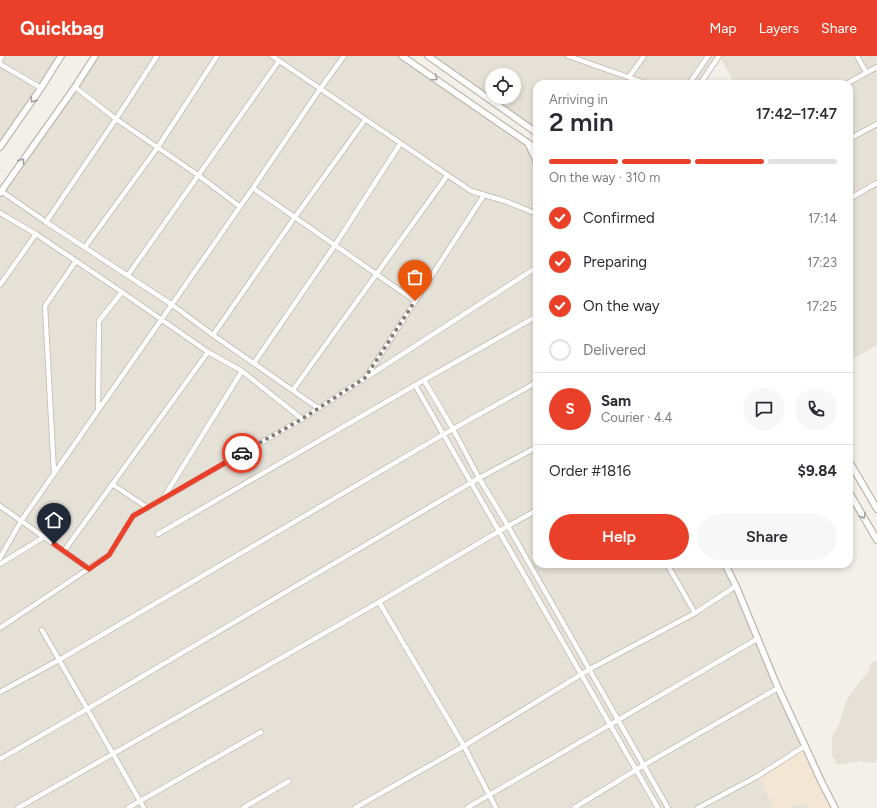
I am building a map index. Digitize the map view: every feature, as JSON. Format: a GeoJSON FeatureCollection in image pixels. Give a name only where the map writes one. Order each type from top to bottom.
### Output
{"type":"FeatureCollection","features":[{"type":"Feature","properties":{"kind":"street"},"geometry":{"type":"LineString","coordinates":[[0,60],[2,56]]}},
{"type":"Feature","properties":{"kind":"street"},"geometry":{"type":"LineString","coordinates":[[0,147],[41,88],[61,56]]}},
{"type":"Feature","properties":{"kind":"street"},"geometry":{"type":"LineString","coordinates":[[95,56],[1,192],[171,304],[318,408]]}},
{"type":"Feature","properties":{"kind":"street"},"geometry":{"type":"LineString","coordinates":[[46,222],[157,56]]}},
{"type":"Feature","properties":{"kind":"street"},"geometry":{"type":"LineString","coordinates":[[85,247],[158,147],[217,56]]}},
{"type":"Feature","properties":{"kind":"street"},"geometry":{"type":"LineString","coordinates":[[272,56],[364,120],[471,191],[505,201],[533,212]]}},
{"type":"Feature","properties":{"kind":"street"},"geometry":{"type":"LineString","coordinates":[[0,558],[21,521],[344,56]]}},
{"type":"Feature","properties":{"kind":"street"},"geometry":{"type":"LineString","coordinates":[[402,56],[533,146]]}},
{"type":"Feature","properties":{"kind":"street"},"geometry":{"type":"LineString","coordinates":[[428,56],[533,130]]}},
{"type":"Feature","properties":{"kind":"street"},"geometry":{"type":"LineString","coordinates":[[568,56],[583,58],[637,80]]}},
{"type":"Feature","properties":{"kind":"street"},"geometry":{"type":"LineString","coordinates":[[629,77],[644,56]]}},
{"type":"Feature","properties":{"kind":"street"},"geometry":{"type":"LineString","coordinates":[[692,80],[708,56]]}},
{"type":"Feature","properties":{"kind":"street"},"geometry":{"type":"LineString","coordinates":[[703,80],[719,56]]}},
{"type":"Feature","properties":{"kind":"street"},"geometry":{"type":"LineString","coordinates":[[857,56],[866,72]]}},
{"type":"Feature","properties":{"kind":"street"},"geometry":{"type":"LineString","coordinates":[[128,275],[280,61]]}},
{"type":"Feature","properties":{"kind":"street"},"geometry":{"type":"LineString","coordinates":[[0,64],[41,88]]}},
{"type":"Feature","properties":{"kind":"street"},"geometry":{"type":"LineString","coordinates":[[853,80],[877,67]]}},
{"type":"Feature","properties":{"kind":"street"},"geometry":{"type":"LineString","coordinates":[[75,87],[116,119],[198,175],[240,206]]}},
{"type":"Feature","properties":{"kind":"street"},"geometry":{"type":"LineString","coordinates":[[214,335],[364,120]]}},
{"type":"Feature","properties":{"kind":"street"},"geometry":{"type":"LineString","coordinates":[[853,137],[877,124]]}},
{"type":"Feature","properties":{"kind":"street"},"geometry":{"type":"LineString","coordinates":[[528,143],[533,154]]}},
{"type":"Feature","properties":{"kind":"street"},"geometry":{"type":"LineString","coordinates":[[254,363],[335,245],[400,144]]}},
{"type":"Feature","properties":{"kind":"street"},"geometry":{"type":"LineString","coordinates":[[293,390],[447,176]]}},
{"type":"Feature","properties":{"kind":"street"},"geometry":{"type":"LineString","coordinates":[[853,197],[877,183]]}},
{"type":"Feature","properties":{"kind":"street"},"geometry":{"type":"LineString","coordinates":[[253,188],[415,301]]}},
{"type":"Feature","properties":{"kind":"street"},"geometry":{"type":"LineString","coordinates":[[365,378],[484,195]]}},
{"type":"Feature","properties":{"kind":"street"},"geometry":{"type":"LineString","coordinates":[[0,213],[36,234],[208,352],[242,371],[302,419]]}},
{"type":"Feature","properties":{"kind":"street"},"geometry":{"type":"LineString","coordinates":[[0,285],[36,234]]}},
{"type":"Feature","properties":{"kind":"street"},"geometry":{"type":"LineString","coordinates":[[54,473],[45,306],[76,261]]}},
{"type":"Feature","properties":{"kind":"street"},"geometry":{"type":"LineString","coordinates":[[0,628],[109,555],[133,516],[302,419],[533,270]]}},
{"type":"Feature","properties":{"kind":"street"},"geometry":{"type":"LineString","coordinates":[[98,410],[99,321],[122,292]]}},
{"type":"Feature","properties":{"kind":"street"},"geometry":{"type":"LineString","coordinates":[[158,534],[533,318]]}},
{"type":"Feature","properties":{"kind":"street"},"geometry":{"type":"LineString","coordinates":[[64,551],[208,352]]}},
{"type":"Feature","properties":{"kind":"street"},"geometry":{"type":"LineString","coordinates":[[163,499],[242,371]]}},
{"type":"Feature","properties":{"kind":"street"},"geometry":{"type":"LineString","coordinates":[[424,380],[668,808]]}},
{"type":"Feature","properties":{"kind":"street"},"geometry":{"type":"LineString","coordinates":[[0,692],[59,660],[444,434],[533,384]]}},
{"type":"Feature","properties":{"kind":"street"},"geometry":{"type":"LineString","coordinates":[[415,385],[658,808]]}},
{"type":"Feature","properties":{"kind":"street"},"geometry":{"type":"LineString","coordinates":[[0,759],[479,478],[533,449]]}},
{"type":"Feature","properties":{"kind":"street"},"geometry":{"type":"LineString","coordinates":[[853,468],[877,509]]}},
{"type":"Feature","properties":{"kind":"street"},"geometry":{"type":"LineString","coordinates":[[112,484],[148,508]]}},
{"type":"Feature","properties":{"kind":"street"},"geometry":{"type":"LineString","coordinates":[[853,499],[877,540]]}},
{"type":"Feature","properties":{"kind":"street"},"geometry":{"type":"LineString","coordinates":[[0,506],[89,569]]}},
{"type":"Feature","properties":{"kind":"street"},"geometry":{"type":"LineString","coordinates":[[18,808],[533,512]]}},
{"type":"Feature","properties":{"kind":"street"},"geometry":{"type":"LineString","coordinates":[[0,564],[44,536]]}},
{"type":"Feature","properties":{"kind":"street"},"geometry":{"type":"LineString","coordinates":[[669,568],[696,613]]}},
{"type":"Feature","properties":{"kind":"street"},"geometry":{"type":"LineString","coordinates":[[727,568],[736,586],[778,688],[835,808]]}},
{"type":"Feature","properties":{"kind":"street"},"geometry":{"type":"LineString","coordinates":[[355,808],[464,746],[581,674],[696,613],[736,586]]}},
{"type":"Feature","properties":{"kind":"street"},"geometry":{"type":"LineString","coordinates":[[379,602],[464,746],[488,796],[496,808]]}},
{"type":"Feature","properties":{"kind":"street"},"geometry":{"type":"LineString","coordinates":[[42,630],[144,808]]}},
{"type":"Feature","properties":{"kind":"street"},"geometry":{"type":"LineString","coordinates":[[467,808],[757,639]]}},
{"type":"Feature","properties":{"kind":"street"},"geometry":{"type":"LineString","coordinates":[[574,808],[644,765],[778,688]]}},
{"type":"Feature","properties":{"kind":"street"},"geometry":{"type":"LineString","coordinates":[[128,808],[261,732]]}},
{"type":"Feature","properties":{"kind":"street"},"geometry":{"type":"LineString","coordinates":[[698,808],[758,776],[806,746]]}},
{"type":"Feature","properties":{"kind":"street"},"geometry":{"type":"LineString","coordinates":[[243,808],[289,781]]}},
{"type":"Feature","properties":{"kind":"shaded area"},"geometry":{"type":"Polygon","coordinates":[[[0,56],[61,56],[0,147],[0,56]]]}},
{"type":"Feature","properties":{"kind":"shaded area"},"geometry":{"type":"Polygon","coordinates":[[[95,56],[402,56],[528,143],[533,154],[533,568],[727,568],[757,639],[835,808],[0,808],[0,193],[95,56]]]}},
{"type":"Feature","properties":{"kind":"shaded area"},"geometry":{"type":"Polygon","coordinates":[[[428,56],[719,56],[703,80],[533,80],[533,130],[496,104],[521,104],[521,68],[485,68],[485,96],[428,56]]]}},
{"type":"Feature","properties":{"kind":"shaded area"},"geometry":{"type":"Polygon","coordinates":[[[719,56],[877,56],[877,345],[853,359],[853,80],[733,80],[719,56]]]}},
{"type":"Feature","properties":{"kind":"shaded area"},"geometry":{"type":"Polygon","coordinates":[[[877,661],[877,761],[873,763],[860,761],[837,765],[832,755],[832,737],[839,725],[845,704],[853,690],[868,672],[871,662],[877,661]]]}},
{"type":"Feature","properties":{"kind":"shaded area"},"geometry":{"type":"Polygon","coordinates":[[[805,746],[835,808],[808,808],[806,803],[789,808],[774,808],[758,776],[805,746]]]}},
{"type":"Feature","properties":{"kind":"way so far"},"geometry":{"type":"LineString","coordinates":[[242,453],[302,419],[365,378],[415,301]]}},
{"type":"Feature","properties":{"kind":"route"},"geometry":{"type":"LineString","coordinates":[[54,544],[89,569],[109,555],[133,516],[242,453]]}}]}
